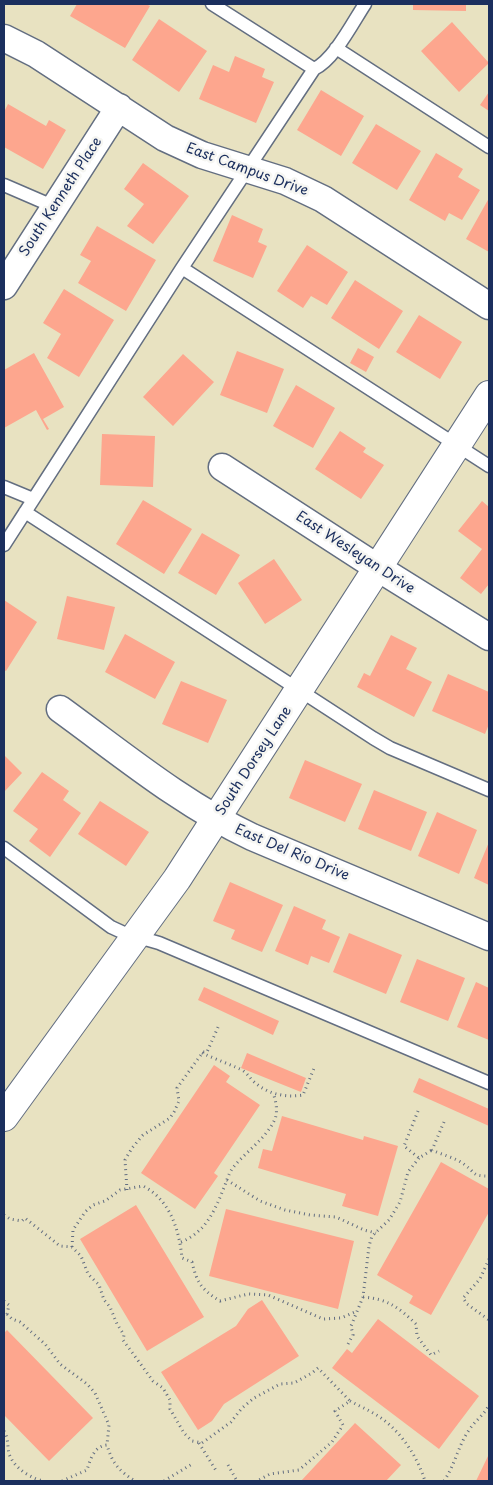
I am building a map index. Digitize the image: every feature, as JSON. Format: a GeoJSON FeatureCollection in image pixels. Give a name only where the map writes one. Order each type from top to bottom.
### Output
{"type":"FeatureCollection","features":[{"type":"Feature","properties":{"kind":"street","name":"East Campus Drive"},"geometry":{"type":"LineString","coordinates":[[4,38],[36,54],[165,138],[182,147],[202,156],[285,181],[322,199],[489,306]]}},
{"type":"Feature","properties":{"kind":"street","name":"South Kenneth Place"},"geometry":{"type":"LineString","coordinates":[[4,286],[119,107]]}},
{"type":"Feature","properties":{"kind":"street","name":"South Dorsey Lane"},"geometry":{"type":"LineString","coordinates":[[4,1117],[177,879],[489,395]]}},
{"type":"Feature","properties":{"kind":"street","name":"East Wesleyan Drive"},"geometry":{"type":"LineString","coordinates":[[222,467],[489,637]]}},
{"type":"Feature","properties":{"kind":"street","name":"East Del Rio Drive"},"geometry":{"type":"LineString","coordinates":[[60,709],[184,799],[217,819],[252,837],[489,937]]}},
{"type":"Feature","properties":{"kind":"lane"},"geometry":{"type":"LineString","coordinates":[[212,4],[314,69]]}},
{"type":"Feature","properties":{"kind":"lane"},"geometry":{"type":"LineString","coordinates":[[4,545],[182,268],[314,69],[322,66],[365,4]]}},
{"type":"Feature","properties":{"kind":"lane"},"geometry":{"type":"LineString","coordinates":[[336,48],[489,147]]}},
{"type":"Feature","properties":{"kind":"lane"},"geometry":{"type":"LineString","coordinates":[[4,185],[55,207]]}},
{"type":"Feature","properties":{"kind":"lane"},"geometry":{"type":"LineString","coordinates":[[182,268],[489,466]]}},
{"type":"Feature","properties":{"kind":"lane"},"geometry":{"type":"LineString","coordinates":[[4,487],[33,499]]}},
{"type":"Feature","properties":{"kind":"lane"},"geometry":{"type":"LineString","coordinates":[[25,512],[299,691],[390,748],[489,790]]}},
{"type":"Feature","properties":{"kind":"lane"},"geometry":{"type":"LineString","coordinates":[[4,848],[112,927],[159,943],[489,1083]]}},
{"type":"Feature","properties":{"kind":"path"},"geometry":{"type":"LineString","coordinates":[[127,1190],[125,1160],[143,1135],[170,1118],[179,1101],[177,1088],[202,1053],[207,1052],[219,1025]]}},
{"type":"Feature","properties":{"kind":"path"},"geometry":{"type":"LineString","coordinates":[[202,1053],[244,1071],[253,1082],[264,1089],[273,1093],[293,1096],[304,1095],[315,1066]]}},
{"type":"Feature","properties":{"kind":"path"},"geometry":{"type":"LineString","coordinates":[[181,1242],[197,1233],[208,1222],[230,1172],[240,1159],[252,1149],[275,1119],[277,1104],[273,1093]]}},
{"type":"Feature","properties":{"kind":"path"},"geometry":{"type":"LineString","coordinates":[[418,1110],[404,1146],[419,1158]]}},
{"type":"Feature","properties":{"kind":"path"},"geometry":{"type":"LineString","coordinates":[[348,1344],[353,1335],[350,1326],[363,1297],[369,1246],[372,1236],[389,1220],[400,1202],[408,1172],[419,1158],[432,1150],[444,1122]]}},
{"type":"Feature","properties":{"kind":"path"},"geometry":{"type":"LineString","coordinates":[[432,1150],[465,1165],[472,1173],[478,1176],[489,1176]]}},
{"type":"Feature","properties":{"kind":"path"},"geometry":{"type":"LineString","coordinates":[[227,1180],[260,1201],[285,1210],[310,1215],[336,1217],[364,1230],[376,1233]]}},
{"type":"Feature","properties":{"kind":"path"},"geometry":{"type":"LineString","coordinates":[[72,1247],[73,1230],[85,1212],[93,1205],[105,1201],[120,1190],[142,1186],[161,1199],[168,1210],[181,1242],[182,1258],[192,1262],[196,1278],[204,1291],[220,1301],[248,1294],[268,1295],[296,1305],[324,1319],[341,1318],[357,1311]]}},
{"type":"Feature","properties":{"kind":"path"},"geometry":{"type":"LineString","coordinates":[[4,1215],[10,1220],[22,1221],[25,1218],[60,1246],[72,1247],[81,1256],[88,1274],[99,1285],[104,1300],[110,1307],[124,1335],[123,1340],[152,1381],[163,1388],[170,1400],[170,1409],[184,1433],[192,1441],[202,1443],[231,1422],[242,1408],[254,1398],[280,1384],[294,1383],[318,1368],[350,1401],[378,1416],[402,1437],[416,1457],[425,1481]]}},
{"type":"Feature","properties":{"kind":"path"},"geometry":{"type":"LineString","coordinates":[[489,1259],[480,1278],[463,1298],[489,1320]]}},
{"type":"Feature","properties":{"kind":"path"},"geometry":{"type":"LineString","coordinates":[[363,1297],[378,1298],[395,1305],[416,1324],[417,1336],[430,1354],[439,1351]]}},
{"type":"Feature","properties":{"kind":"path"},"geometry":{"type":"LineString","coordinates":[[4,1301],[9,1306],[6,1314],[20,1322],[45,1344],[60,1364],[87,1384],[95,1393],[109,1425],[107,1445],[111,1458],[120,1471],[135,1481]]}},
{"type":"Feature","properties":{"kind":"path"},"geometry":{"type":"LineString","coordinates":[[257,1481],[270,1474],[299,1470],[319,1454],[332,1442],[343,1425],[335,1411],[350,1401]]}},
{"type":"Feature","properties":{"kind":"path"},"geometry":{"type":"LineString","coordinates":[[444,1481],[450,1472],[461,1444],[489,1405]]}},
{"type":"Feature","properties":{"kind":"path"},"geometry":{"type":"LineString","coordinates":[[4,1431],[8,1437],[10,1457],[20,1470],[44,1481]]}},
{"type":"Feature","properties":{"kind":"path"},"geometry":{"type":"LineString","coordinates":[[199,1442],[217,1472]]}},
{"type":"Feature","properties":{"kind":"path"},"geometry":{"type":"LineString","coordinates":[[62,1481],[87,1470],[92,1454],[103,1445],[107,1445]]}},
{"type":"Feature","properties":{"kind":"path"},"geometry":{"type":"LineString","coordinates":[[164,1481],[192,1464]]}},
{"type":"Feature","properties":{"kind":"path"},"geometry":{"type":"LineString","coordinates":[[228,1465],[237,1481]]}},
{"type":"Feature","properties":{"kind":"building"},"geometry":{"type":"Polygon","coordinates":[[[77,4],[146,4],[150,6],[125,48],[70,16],[77,4]]]}},
{"type":"Feature","properties":{"kind":"building"},"geometry":{"type":"Polygon","coordinates":[[[413,4],[466,4],[466,11],[413,10],[413,4]]]}},
{"type":"Feature","properties":{"kind":"building"},"geometry":{"type":"Polygon","coordinates":[[[159,19],[207,51],[179,92],[132,60],[159,19]]]}},
{"type":"Feature","properties":{"kind":"building"},"geometry":{"type":"Polygon","coordinates":[[[452,22],[489,63],[459,92],[421,51],[452,22]]]}},
{"type":"Feature","properties":{"kind":"building"},"geometry":{"type":"Polygon","coordinates":[[[235,56],[265,69],[262,77],[274,82],[256,123],[199,99],[213,65],[229,72],[235,56]]]}},
{"type":"Feature","properties":{"kind":"building"},"geometry":{"type":"Polygon","coordinates":[[[321,90],[364,116],[341,156],[297,130],[321,90]]]}},
{"type":"Feature","properties":{"kind":"building"},"geometry":{"type":"Polygon","coordinates":[[[489,92],[489,111],[480,105],[489,92]]]}},
{"type":"Feature","properties":{"kind":"building"},"geometry":{"type":"Polygon","coordinates":[[[8,104],[46,126],[49,120],[66,130],[43,169],[4,147],[4,112],[8,104]]]}},
{"type":"Feature","properties":{"kind":"building"},"geometry":{"type":"Polygon","coordinates":[[[376,124],[421,151],[397,190],[352,163],[376,124]]]}},
{"type":"Feature","properties":{"kind":"building"},"geometry":{"type":"Polygon","coordinates":[[[436,153],[463,169],[458,177],[480,190],[462,220],[449,213],[445,221],[409,200],[436,153]]]}},
{"type":"Feature","properties":{"kind":"building"},"geometry":{"type":"Polygon","coordinates":[[[143,163],[189,196],[153,244],[127,226],[144,204],[124,189],[143,163]]]}},
{"type":"Feature","properties":{"kind":"building"},"geometry":{"type":"Polygon","coordinates":[[[489,198],[489,252],[466,239],[489,198]]]}},
{"type":"Feature","properties":{"kind":"building"},"geometry":{"type":"Polygon","coordinates":[[[232,215],[263,229],[258,242],[267,246],[253,278],[213,261],[232,215]]]}},
{"type":"Feature","properties":{"kind":"building"},"geometry":{"type":"Polygon","coordinates":[[[97,226],[156,260],[126,311],[78,283],[91,261],[80,255],[97,226]]]}},
{"type":"Feature","properties":{"kind":"building"},"geometry":{"type":"Polygon","coordinates":[[[307,245],[348,272],[327,305],[311,296],[303,308],[277,291],[307,245]]]}},
{"type":"Feature","properties":{"kind":"building"},"geometry":{"type":"Polygon","coordinates":[[[355,280],[403,311],[379,349],[331,318],[355,280]]]}},
{"type":"Feature","properties":{"kind":"building"},"geometry":{"type":"Polygon","coordinates":[[[64,289],[114,320],[79,377],[47,358],[61,334],[43,323],[64,289]]]}},
{"type":"Feature","properties":{"kind":"building"},"geometry":{"type":"Polygon","coordinates":[[[419,315],[462,342],[440,379],[396,352],[419,315]]]}},
{"type":"Feature","properties":{"kind":"building"},"geometry":{"type":"Polygon","coordinates":[[[358,348],[374,357],[366,372],[350,363],[358,348]]]}},
{"type":"Feature","properties":{"kind":"building"},"geometry":{"type":"Polygon","coordinates":[[[237,351],[284,369],[267,413],[220,395],[237,351]]]}},
{"type":"Feature","properties":{"kind":"building"},"geometry":{"type":"Polygon","coordinates":[[[34,353],[64,407],[43,419],[49,429],[47,430],[36,410],[4,428],[4,370],[34,353]]]}},
{"type":"Feature","properties":{"kind":"building"},"geometry":{"type":"Polygon","coordinates":[[[183,354],[214,382],[173,426],[143,397],[183,354]]]}},
{"type":"Feature","properties":{"kind":"building"},"geometry":{"type":"Polygon","coordinates":[[[296,385],[335,408],[313,448],[273,426],[296,385]]]}},
{"type":"Feature","properties":{"kind":"building"},"geometry":{"type":"Polygon","coordinates":[[[340,431],[366,448],[363,452],[384,465],[361,499],[315,469],[340,431]]]}},
{"type":"Feature","properties":{"kind":"building"},"geometry":{"type":"Polygon","coordinates":[[[102,434],[155,436],[153,487],[100,485],[102,434]]]}},
{"type":"Feature","properties":{"kind":"building"},"geometry":{"type":"Polygon","coordinates":[[[143,500],[192,529],[164,574],[116,544],[143,500]]]}},
{"type":"Feature","properties":{"kind":"building"},"geometry":{"type":"Polygon","coordinates":[[[482,501],[489,507],[489,584],[481,594],[460,578],[482,549],[458,531],[482,501]]]}},
{"type":"Feature","properties":{"kind":"building"},"geometry":{"type":"Polygon","coordinates":[[[202,533],[240,555],[216,595],[178,573],[202,533]]]}},
{"type":"Feature","properties":{"kind":"building"},"geometry":{"type":"Polygon","coordinates":[[[274,559],[302,600],[265,624],[238,583],[274,559]]]}},
{"type":"Feature","properties":{"kind":"building"},"geometry":{"type":"Polygon","coordinates":[[[67,596],[115,607],[104,650],[57,639],[67,596]]]}},
{"type":"Feature","properties":{"kind":"building"},"geometry":{"type":"Polygon","coordinates":[[[4,600],[37,622],[6,671],[4,670],[4,600]]]}},
{"type":"Feature","properties":{"kind":"building"},"geometry":{"type":"Polygon","coordinates":[[[125,634],[175,662],[155,699],[105,672],[125,634]]]}},
{"type":"Feature","properties":{"kind":"building"},"geometry":{"type":"Polygon","coordinates":[[[391,635],[417,648],[406,669],[432,682],[414,717],[357,687],[364,673],[370,676],[391,635]]]}},
{"type":"Feature","properties":{"kind":"building"},"geometry":{"type":"Polygon","coordinates":[[[448,674],[489,692],[489,724],[485,734],[432,711],[448,674]]]}},
{"type":"Feature","properties":{"kind":"building"},"geometry":{"type":"Polygon","coordinates":[[[181,681],[227,700],[208,743],[162,724],[181,681]]]}},
{"type":"Feature","properties":{"kind":"building"},"geometry":{"type":"Polygon","coordinates":[[[4,755],[22,773],[4,792],[4,755]]]}},
{"type":"Feature","properties":{"kind":"building"},"geometry":{"type":"Polygon","coordinates":[[[305,760],[362,784],[345,822],[289,798],[305,760]]]}},
{"type":"Feature","properties":{"kind":"building"},"geometry":{"type":"Polygon","coordinates":[[[42,772],[69,791],[63,800],[81,813],[50,857],[29,841],[38,829],[13,811],[42,772]]]}},
{"type":"Feature","properties":{"kind":"building"},"geometry":{"type":"Polygon","coordinates":[[[374,790],[427,812],[411,851],[358,829],[374,790]]]}},
{"type":"Feature","properties":{"kind":"building"},"geometry":{"type":"Polygon","coordinates":[[[100,801],[149,832],[126,866],[78,834],[100,801]]]}},
{"type":"Feature","properties":{"kind":"building"},"geometry":{"type":"Polygon","coordinates":[[[437,812],[477,830],[459,874],[418,856],[437,812]]]}},
{"type":"Feature","properties":{"kind":"building"},"geometry":{"type":"Polygon","coordinates":[[[489,842],[489,885],[474,878],[489,842]]]}},
{"type":"Feature","properties":{"kind":"building"},"geometry":{"type":"Polygon","coordinates":[[[230,882],[283,905],[262,952],[231,939],[235,930],[213,921],[230,882]]]}},
{"type":"Feature","properties":{"kind":"building"},"geometry":{"type":"Polygon","coordinates":[[[294,906],[326,920],[322,929],[340,937],[329,963],[311,956],[308,965],[275,951],[294,906]]]}},
{"type":"Feature","properties":{"kind":"building"},"geometry":{"type":"Polygon","coordinates":[[[349,933],[402,955],[386,994],[333,972],[349,933]]]}},
{"type":"Feature","properties":{"kind":"building"},"geometry":{"type":"Polygon","coordinates":[[[417,959],[465,978],[448,1021],[400,1002],[417,959]]]}},
{"type":"Feature","properties":{"kind":"building"},"geometry":{"type":"Polygon","coordinates":[[[476,982],[489,988],[489,1040],[457,1027],[476,982]]]}},
{"type":"Feature","properties":{"kind":"building"},"geometry":{"type":"Polygon","coordinates":[[[204,987],[279,1021],[273,1035],[198,1000],[204,987]]]}},
{"type":"Feature","properties":{"kind":"building"},"geometry":{"type":"Polygon","coordinates":[[[247,1053],[306,1078],[301,1092],[241,1068],[247,1053]]]}},
{"type":"Feature","properties":{"kind":"building"},"geometry":{"type":"Polygon","coordinates":[[[214,1065],[230,1076],[226,1082],[260,1105],[214,1173],[218,1176],[195,1209],[141,1173],[214,1065]]]}},
{"type":"Feature","properties":{"kind":"building"},"geometry":{"type":"Polygon","coordinates":[[[419,1078],[489,1109],[489,1126],[413,1092],[419,1078]]]}},
{"type":"Feature","properties":{"kind":"building"},"geometry":{"type":"Polygon","coordinates":[[[282,1116],[363,1140],[364,1136],[398,1146],[378,1216],[342,1206],[346,1194],[258,1168],[263,1149],[272,1151],[282,1116]]]}},
{"type":"Feature","properties":{"kind":"building"},"geometry":{"type":"Polygon","coordinates":[[[441,1162],[489,1189],[489,1212],[431,1315],[409,1303],[413,1296],[377,1275],[441,1162]]]}},
{"type":"Feature","properties":{"kind":"building"},"geometry":{"type":"Polygon","coordinates":[[[136,1205],[204,1317],[147,1351],[80,1239],[136,1205]]]}},
{"type":"Feature","properties":{"kind":"building"},"geometry":{"type":"Polygon","coordinates":[[[226,1209],[354,1241],[338,1309],[209,1276],[226,1209]]]}},
{"type":"Feature","properties":{"kind":"building"},"geometry":{"type":"Polygon","coordinates":[[[262,1300],[299,1356],[224,1404],[212,1421],[198,1430],[161,1372],[236,1326],[248,1309],[262,1300]]]}},
{"type":"Feature","properties":{"kind":"building"},"geometry":{"type":"Polygon","coordinates":[[[378,1319],[479,1396],[439,1449],[332,1368],[347,1349],[352,1353],[378,1319]]]}},
{"type":"Feature","properties":{"kind":"building"},"geometry":{"type":"Polygon","coordinates":[[[7,1330],[93,1418],[49,1461],[4,1415],[4,1333],[7,1330]]]}},
{"type":"Feature","properties":{"kind":"building"},"geometry":{"type":"Polygon","coordinates":[[[355,1423],[401,1465],[386,1481],[301,1481],[355,1423]]]}},
{"type":"Feature","properties":{"kind":"building"},"geometry":{"type":"Polygon","coordinates":[[[489,1454],[489,1481],[476,1481],[489,1454]]]}}]}
